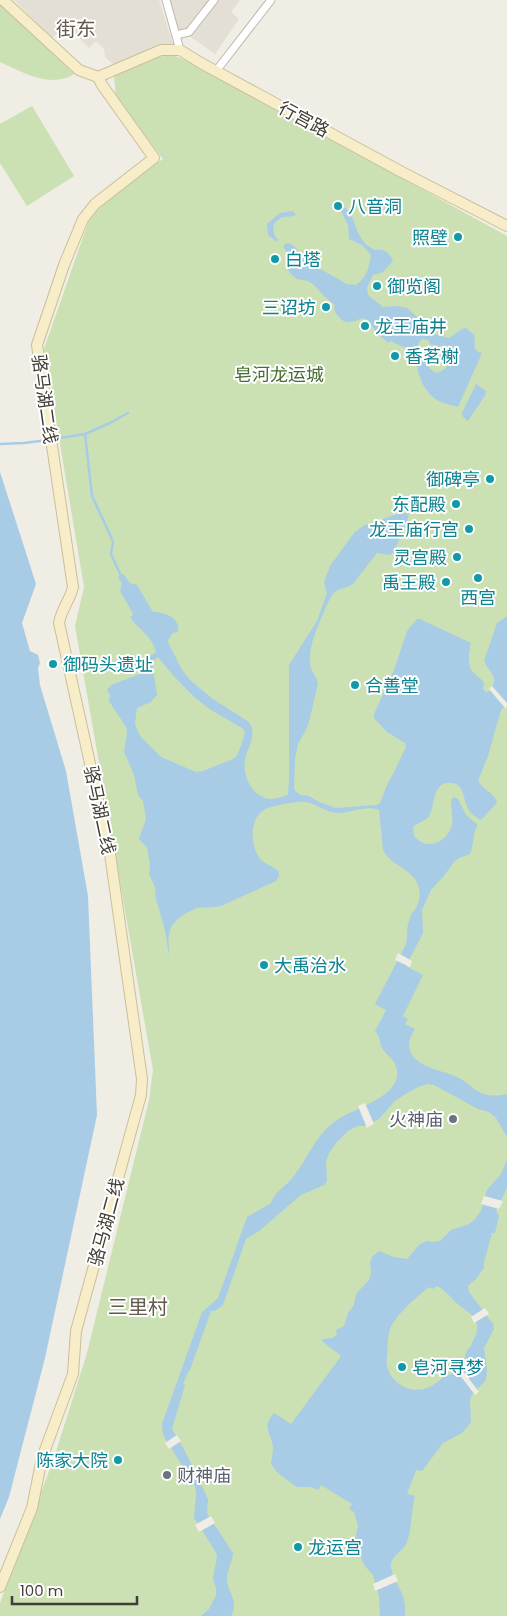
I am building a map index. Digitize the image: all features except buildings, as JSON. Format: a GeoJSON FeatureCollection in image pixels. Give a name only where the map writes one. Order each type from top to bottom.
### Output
{"type":"FeatureCollection","features":[{"type":"Feature","properties":{"kind":"street"},"geometry":{"type":"LineString","coordinates":[[3,0],[79,70],[98,77],[161,50],[180,50],[166,0]]}},
{"type":"Feature","properties":{"kind":"street"},"geometry":{"type":"LineString","coordinates":[[176,35],[189,32],[214,0]]}},
{"type":"Feature","properties":{"kind":"street"},"geometry":{"type":"LineString","coordinates":[[216,71],[271,0]]}},
{"type":"Feature","properties":{"kind":"street","name":"行宫路"},"geometry":{"type":"LineString","coordinates":[[180,50],[400,171],[507,226]]}},
{"type":"Feature","properties":{"kind":"street","name":"骆马湖二线"},"geometry":{"type":"LineString","coordinates":[[0,1587],[32,1508],[42,1458],[74,1374],[76,1331],[141,1095],[142,1079],[110,854],[59,623],[60,616],[70,599],[73,587],[37,345],[64,265],[88,212],[95,204],[154,158],[98,77]]}},
{"type":"Feature","properties":{"kind":"shaded area"},"geometry":{"type":"Polygon","coordinates":[[[14,0],[159,0],[173,44],[158,46],[114,65],[105,57],[104,49],[96,41],[89,48],[66,25],[52,38],[14,0]]]}},
{"type":"Feature","properties":{"kind":"shaded area"},"geometry":{"type":"Polygon","coordinates":[[[170,0],[240,0],[231,12],[239,19],[215,54],[178,28],[170,0]]]}},
{"type":"Feature","properties":{"kind":"green space"},"geometry":{"type":"Polygon","coordinates":[[[0,4],[74,74],[56,80],[46,79],[27,74],[0,62],[0,4]]]}},
{"type":"Feature","properties":{"kind":"green space","name":"皂河龙运城"},"geometry":{"type":"Polygon","coordinates":[[[173,55],[194,64],[507,236],[507,1616],[0,1616],[0,1603],[54,1458],[87,1353],[149,1100],[153,1070],[75,626],[84,587],[44,349],[88,223],[95,213],[113,196],[132,180],[163,159],[116,97],[114,77],[142,62],[173,55]]]}},
{"type":"Feature","properties":{"kind":"green space"},"geometry":{"type":"Polygon","coordinates":[[[32,106],[74,176],[27,206],[0,163],[0,124],[32,106]]]}},
{"type":"Feature","properties":{"kind":"water"},"geometry":{"type":"Polygon","coordinates":[[[346,208],[360,236],[368,246],[375,250],[386,252],[393,261],[383,272],[373,275],[367,287],[368,295],[383,307],[397,306],[407,308],[437,335],[449,338],[466,328],[474,335],[475,348],[482,353],[458,407],[439,401],[430,395],[419,376],[412,351],[390,341],[388,343],[377,333],[368,320],[362,318],[353,322],[346,322],[337,314],[334,309],[335,305],[314,285],[308,281],[297,279],[290,273],[287,267],[287,253],[283,246],[287,243],[296,248],[306,261],[347,284],[356,285],[363,278],[371,255],[362,245],[349,239],[348,225],[340,209],[346,208]],[[422,339],[417,349],[430,369],[437,373],[450,362],[451,350],[449,346],[443,345],[438,347],[430,344],[428,340],[422,339]]]}},
{"type":"Feature","properties":{"kind":"water"},"geometry":{"type":"Polygon","coordinates":[[[293,211],[296,215],[284,217],[275,224],[273,230],[278,240],[277,242],[268,235],[267,224],[280,213],[293,211]]]}},
{"type":"Feature","properties":{"kind":"water"},"geometry":{"type":"Polygon","coordinates":[[[476,384],[485,390],[486,394],[468,421],[463,417],[462,413],[476,384]]]}},
{"type":"Feature","properties":{"kind":"water"},"geometry":{"type":"Polygon","coordinates":[[[0,472],[36,584],[22,623],[30,651],[38,655],[40,663],[38,668],[40,685],[66,771],[88,896],[97,1115],[45,1358],[9,1497],[0,1519],[0,472]]]}},
{"type":"Feature","properties":{"kind":"water"},"geometry":{"type":"Polygon","coordinates":[[[400,513],[407,513],[409,515],[394,552],[390,555],[377,553],[353,584],[333,594],[321,618],[313,640],[310,656],[310,666],[318,684],[308,726],[298,744],[295,759],[294,788],[301,795],[309,796],[336,808],[377,805],[380,803],[406,747],[405,743],[387,732],[374,718],[374,714],[394,670],[407,631],[417,619],[420,619],[471,643],[469,665],[484,683],[483,689],[486,692],[489,691],[494,683],[494,679],[484,661],[497,623],[507,616],[507,704],[501,710],[488,756],[478,781],[494,797],[497,803],[481,820],[468,809],[460,787],[457,784],[447,783],[442,785],[436,792],[429,816],[413,827],[414,836],[419,841],[431,844],[442,840],[452,824],[451,800],[454,797],[458,799],[466,815],[478,825],[470,854],[455,861],[431,890],[422,910],[423,933],[406,966],[423,975],[403,1016],[408,1019],[405,1024],[415,1029],[409,1048],[419,1062],[455,1076],[484,1094],[507,1094],[507,1137],[496,1118],[489,1112],[478,1109],[434,1085],[428,1084],[418,1087],[395,1101],[379,1119],[348,1131],[329,1153],[326,1162],[327,1181],[324,1185],[301,1195],[259,1231],[246,1239],[223,1305],[215,1311],[211,1311],[190,1370],[183,1384],[185,1385],[172,1429],[208,1499],[207,1513],[233,1553],[227,1576],[228,1587],[234,1605],[231,1616],[201,1616],[209,1609],[216,1595],[213,1579],[217,1556],[194,1518],[195,1486],[163,1435],[162,1424],[202,1312],[218,1298],[247,1217],[271,1203],[275,1195],[293,1177],[323,1132],[345,1115],[379,1098],[395,1083],[397,1073],[394,1062],[382,1049],[375,1031],[386,1010],[375,1004],[406,944],[409,919],[416,908],[420,894],[416,880],[406,870],[391,860],[383,850],[379,810],[369,808],[338,813],[305,802],[277,805],[267,808],[259,814],[253,833],[254,847],[260,859],[279,872],[276,881],[221,906],[197,908],[183,915],[173,924],[169,933],[169,956],[155,887],[149,874],[150,865],[147,848],[139,839],[146,819],[143,801],[138,795],[134,775],[124,752],[126,727],[109,701],[110,695],[107,690],[111,685],[140,674],[141,663],[156,652],[148,637],[130,617],[133,615],[120,591],[122,583],[118,577],[123,574],[130,583],[137,585],[153,612],[162,613],[175,620],[178,632],[173,633],[168,642],[182,670],[190,680],[213,699],[249,722],[252,737],[244,765],[246,777],[252,788],[260,796],[268,799],[276,798],[288,795],[289,665],[317,621],[327,593],[324,582],[330,566],[354,533],[363,526],[400,513]],[[158,657],[152,662],[157,695],[151,702],[137,708],[135,724],[139,734],[161,757],[196,772],[203,771],[237,756],[245,732],[242,728],[204,705],[183,686],[158,657]]]}},
{"type":"Feature","properties":{"kind":"water"},"geometry":{"type":"Polygon","coordinates":[[[507,1160],[507,1188],[496,1211],[499,1216],[495,1233],[492,1233],[483,1266],[485,1266],[477,1278],[468,1286],[469,1292],[493,1324],[494,1329],[484,1348],[487,1369],[486,1380],[472,1395],[470,1400],[471,1422],[462,1433],[443,1443],[422,1471],[416,1470],[407,1494],[415,1496],[409,1537],[391,1564],[392,1573],[403,1596],[405,1616],[380,1616],[379,1596],[373,1575],[365,1566],[357,1550],[355,1540],[358,1525],[354,1512],[349,1509],[352,1504],[321,1485],[318,1490],[310,1487],[297,1487],[279,1473],[271,1463],[273,1447],[267,1426],[274,1413],[291,1424],[341,1356],[322,1341],[323,1339],[333,1338],[337,1334],[336,1330],[344,1326],[348,1313],[354,1305],[356,1294],[369,1280],[372,1257],[379,1251],[394,1257],[407,1259],[420,1244],[427,1241],[440,1241],[451,1230],[469,1224],[481,1211],[487,1190],[501,1174],[507,1160]],[[437,1286],[433,1289],[429,1287],[400,1314],[391,1327],[387,1364],[392,1377],[404,1387],[419,1390],[430,1387],[446,1376],[461,1370],[464,1366],[465,1356],[475,1336],[477,1325],[474,1317],[437,1286]]]}},
{"type":"Feature","properties":{"kind":"pier"},"geometry":{"type":"Polygon","coordinates":[[[492,686],[507,703],[505,708],[489,689],[492,686]]]}},
{"type":"Feature","properties":{"kind":"pier"},"geometry":{"type":"Polygon","coordinates":[[[398,953],[412,961],[410,967],[395,960],[398,953]]]}},
{"type":"Feature","properties":{"kind":"pier"},"geometry":{"type":"Polygon","coordinates":[[[365,1103],[374,1124],[367,1128],[358,1106],[365,1103]]]}},
{"type":"Feature","properties":{"kind":"pier"},"geometry":{"type":"Polygon","coordinates":[[[484,1196],[503,1201],[499,1209],[481,1204],[484,1196]]]}},
{"type":"Feature","properties":{"kind":"pier"},"geometry":{"type":"Polygon","coordinates":[[[485,1308],[489,1314],[474,1323],[471,1317],[485,1308]]]}},
{"type":"Feature","properties":{"kind":"pier"},"geometry":{"type":"Polygon","coordinates":[[[460,1367],[479,1392],[475,1395],[456,1370],[460,1367]]]}},
{"type":"Feature","properties":{"kind":"pier"},"geometry":{"type":"Polygon","coordinates":[[[177,1435],[181,1441],[169,1449],[165,1443],[177,1435]]]}},
{"type":"Feature","properties":{"kind":"pier"},"geometry":{"type":"Polygon","coordinates":[[[211,1516],[215,1523],[199,1532],[195,1525],[211,1516]]]}},
{"type":"Feature","properties":{"kind":"pier"},"geometry":{"type":"Polygon","coordinates":[[[395,1574],[398,1581],[375,1591],[373,1584],[395,1574]]]}},
{"type":"Feature","properties":{"kind":"waterway"},"geometry":{"type":"LineString","coordinates":[[85,434],[128,413]]}},
{"type":"Feature","properties":{"kind":"waterway"},"geometry":{"type":"LineString","coordinates":[[54,439],[85,434],[92,496],[112,539],[111,554],[121,576]]}},
{"type":"Feature","properties":{"kind":"waterway"},"geometry":{"type":"LineString","coordinates":[[0,444],[48,440]]}},
{"type":"Feature","properties":{"kind":"place","name":"八音洞"},"geometry":{"type":"Point","coordinates":[338,206]}},
{"type":"Feature","properties":{"kind":"place","name":"照壁"},"geometry":{"type":"Point","coordinates":[458,237]}},
{"type":"Feature","properties":{"kind":"place","name":"白塔"},"geometry":{"type":"Point","coordinates":[275,259]}},
{"type":"Feature","properties":{"kind":"place","name":"御览阁"},"geometry":{"type":"Point","coordinates":[377,286]}},
{"type":"Feature","properties":{"kind":"place","name":"三诏坊"},"geometry":{"type":"Point","coordinates":[326,307]}},
{"type":"Feature","properties":{"kind":"place","name":"龙王庙井"},"geometry":{"type":"Point","coordinates":[365,326]}},
{"type":"Feature","properties":{"kind":"place","name":"香茗榭"},"geometry":{"type":"Point","coordinates":[395,356]}},
{"type":"Feature","properties":{"kind":"place","name":"御碑亭"},"geometry":{"type":"Point","coordinates":[490,479]}},
{"type":"Feature","properties":{"kind":"place","name":"东配殿"},"geometry":{"type":"Point","coordinates":[456,504]}},
{"type":"Feature","properties":{"kind":"place","name":"龙王庙行宫"},"geometry":{"type":"Point","coordinates":[469,529]}},
{"type":"Feature","properties":{"kind":"place","name":"灵宫殿"},"geometry":{"type":"Point","coordinates":[457,557]}},
{"type":"Feature","properties":{"kind":"place","name":"西宫"},"geometry":{"type":"Point","coordinates":[478,578]}},
{"type":"Feature","properties":{"kind":"place","name":"禹王殿"},"geometry":{"type":"Point","coordinates":[446,582]}},
{"type":"Feature","properties":{"kind":"place","name":"御码头遗址"},"geometry":{"type":"Point","coordinates":[53,664]}},
{"type":"Feature","properties":{"kind":"place","name":"合善堂"},"geometry":{"type":"Point","coordinates":[355,685]}},
{"type":"Feature","properties":{"kind":"place","name":"大禹治水"},"geometry":{"type":"Point","coordinates":[264,965]}},
{"type":"Feature","properties":{"kind":"place","name":"火神庙"},"geometry":{"type":"Point","coordinates":[453,1119]}},
{"type":"Feature","properties":{"kind":"place","name":"皂河寻梦"},"geometry":{"type":"Point","coordinates":[402,1367]}},
{"type":"Feature","properties":{"kind":"place","name":"陈家大院"},"geometry":{"type":"Point","coordinates":[118,1460]}},
{"type":"Feature","properties":{"kind":"place","name":"财神庙"},"geometry":{"type":"Point","coordinates":[167,1475]}},
{"type":"Feature","properties":{"kind":"place","name":"龙运宫"},"geometry":{"type":"Point","coordinates":[298,1547]}},
{"type":"Feature","properties":{"kind":"district","name":"街东"},"geometry":{"type":"Point","coordinates":[76,29]}},
{"type":"Feature","properties":{"kind":"district","name":"三里村"},"geometry":{"type":"Point","coordinates":[138,1307]}}]}
